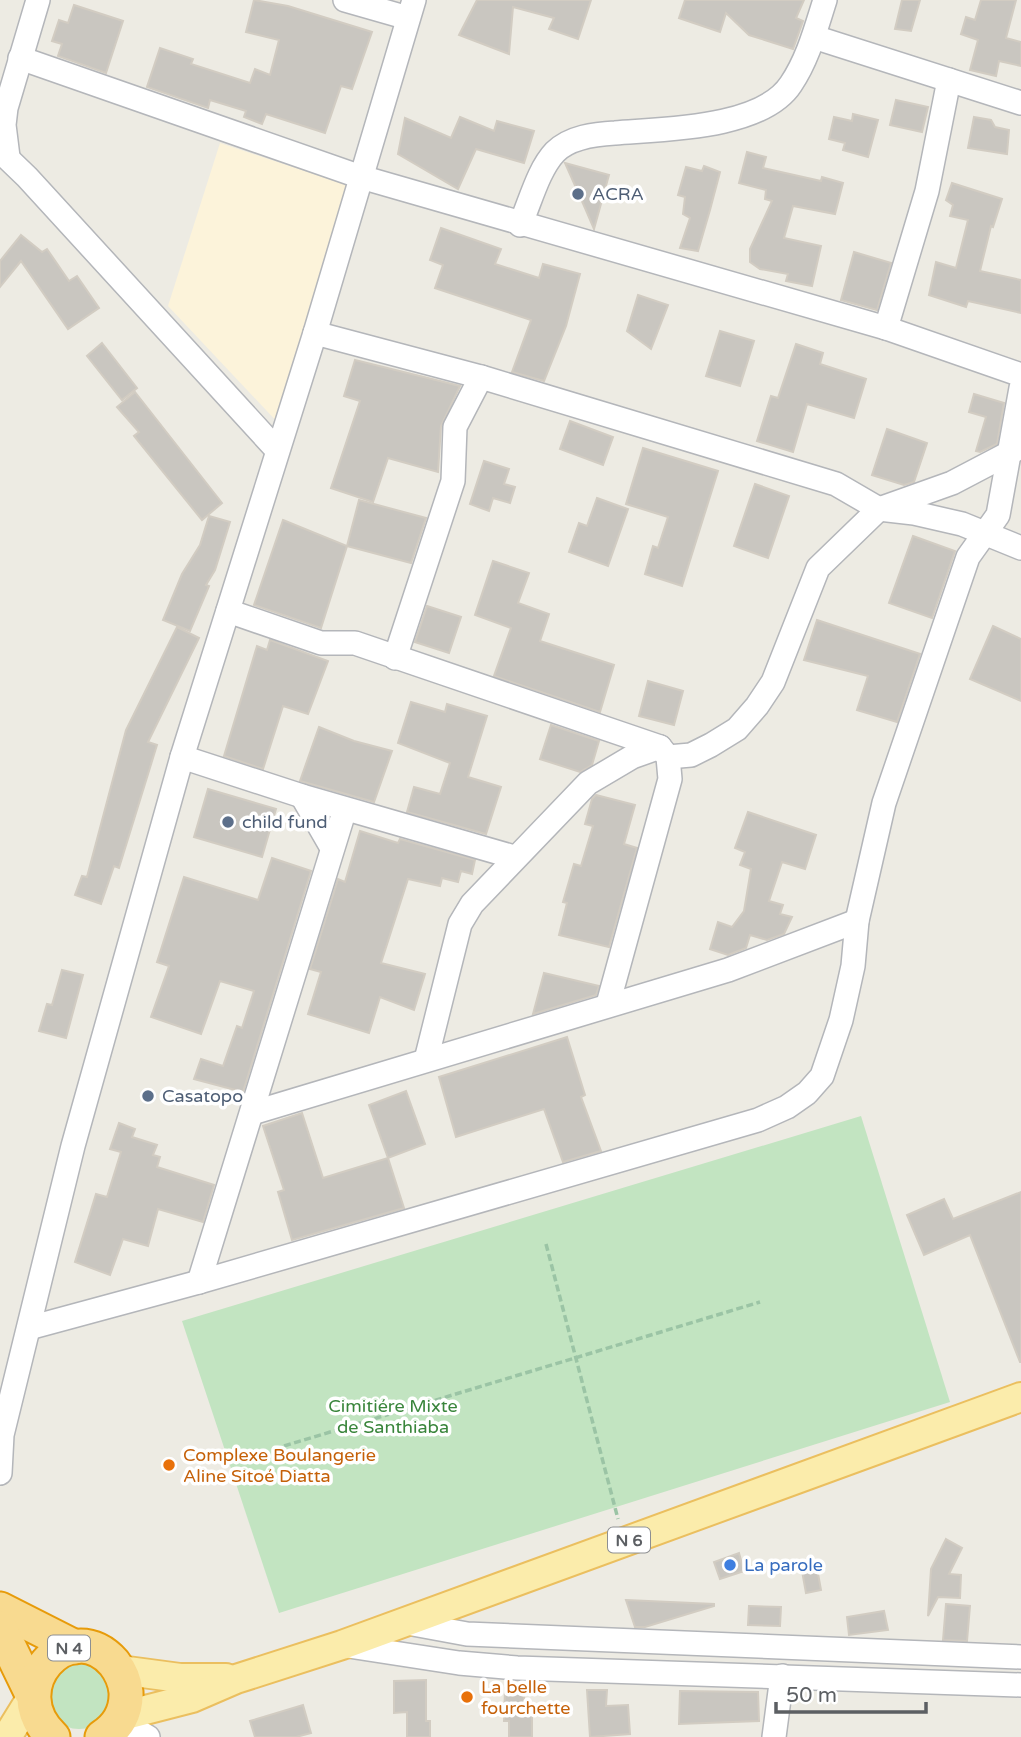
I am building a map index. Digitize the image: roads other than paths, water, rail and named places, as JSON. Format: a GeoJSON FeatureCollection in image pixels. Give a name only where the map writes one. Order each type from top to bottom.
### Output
{"type":"FeatureCollection","features":[{"type":"Feature","properties":{"kind":"highway","name":"N 4"},"geometry":{"type":"LineString","coordinates":[[0,1609],[75,1647]]}},
{"type":"Feature","properties":{"kind":"highway"},"geometry":{"type":"LineString","coordinates":[[0,1628],[30,1695],[33,1715],[53,1737]]}},
{"type":"Feature","properties":{"kind":"highway","name":"N 4"},"geometry":{"type":"LineString","coordinates":[[30,1695],[35,1673],[45,1660],[59,1651],[75,1647],[93,1649],[108,1657],[120,1670]]}},
{"type":"Feature","properties":{"kind":"highway"},"geometry":{"type":"LineString","coordinates":[[117,1727],[126,1701],[120,1670]]}},
{"type":"Feature","properties":{"kind":"main road","name":"N 6"},"geometry":{"type":"LineString","coordinates":[[117,1727],[236,1679],[342,1645],[1021,1397]]}},
{"type":"Feature","properties":{"kind":"main road","name":"N 6"},"geometry":{"type":"LineString","coordinates":[[120,1670],[180,1678],[236,1679]]}},
{"type":"Feature","properties":{"kind":"main road"},"geometry":{"type":"LineString","coordinates":[[7,1737],[30,1695]]}},
{"type":"Feature","properties":{"kind":"street"},"geometry":{"type":"LineString","coordinates":[[0,1473],[1,1436],[73,1146],[182,757],[315,333],[411,9],[345,0]]}},
{"type":"Feature","properties":{"kind":"street"},"geometry":{"type":"LineString","coordinates":[[520,225],[554,153],[566,144],[595,134],[722,122],[753,111],[781,96],[791,84],[814,37],[825,0]]}},
{"type":"Feature","properties":{"kind":"street"},"geometry":{"type":"LineString","coordinates":[[31,3],[4,125],[4,154],[277,450]]}},
{"type":"Feature","properties":{"kind":"street"},"geometry":{"type":"LineString","coordinates":[[814,37],[1021,103]]}},
{"type":"Feature","properties":{"kind":"street"},"geometry":{"type":"LineString","coordinates":[[20,58],[360,177],[886,328],[1021,375]]}},
{"type":"Feature","properties":{"kind":"street"},"geometry":{"type":"LineString","coordinates":[[886,328],[927,191],[949,80]]}},
{"type":"Feature","properties":{"kind":"street"},"geometry":{"type":"LineString","coordinates":[[315,333],[481,377],[836,484],[879,509],[914,513],[962,524],[1021,548]]}},
{"type":"Feature","properties":{"kind":"street"},"geometry":{"type":"LineString","coordinates":[[395,658],[453,481],[454,427],[481,377]]}},
{"type":"Feature","properties":{"kind":"street"},"geometry":{"type":"LineString","coordinates":[[29,1328],[199,1282],[758,1120],[787,1107],[807,1093],[822,1076],[844,1007],[853,966],[858,921],[884,803],[968,557],[976,542],[986,535],[998,515],[1014,451],[1021,388]]}},
{"type":"Feature","properties":{"kind":"street"},"geometry":{"type":"LineString","coordinates":[[228,611],[321,643],[355,643],[664,752],[691,755],[737,729],[757,706],[773,682],[818,568],[879,509],[952,483],[1014,451]]}},
{"type":"Feature","properties":{"kind":"street"},"geometry":{"type":"LineString","coordinates":[[426,1060],[460,924],[472,904],[514,857],[599,775],[664,752]]}},
{"type":"Feature","properties":{"kind":"street"},"geometry":{"type":"LineString","coordinates":[[608,1004],[670,779],[664,752]]}},
{"type":"Feature","properties":{"kind":"street"},"geometry":{"type":"LineString","coordinates":[[182,757],[302,796],[514,857]]}},
{"type":"Feature","properties":{"kind":"street"},"geometry":{"type":"LineString","coordinates":[[302,796],[332,848]]}},
{"type":"Feature","properties":{"kind":"street"},"geometry":{"type":"LineString","coordinates":[[199,1282],[345,808]]}},
{"type":"Feature","properties":{"kind":"street"},"geometry":{"type":"LineString","coordinates":[[252,1113],[728,970],[858,921]]}},
{"type":"Feature","properties":{"kind":"street"},"geometry":{"type":"LineString","coordinates":[[402,1622],[467,1634],[1021,1657]]}},
{"type":"Feature","properties":{"kind":"street"},"geometry":{"type":"LineString","coordinates":[[342,1645],[459,1663],[517,1668],[1021,1685]]}},
{"type":"Feature","properties":{"kind":"street"},"geometry":{"type":"LineString","coordinates":[[774,1737],[782,1676]]}},
{"type":"Feature","properties":{"kind":"street"},"geometry":{"type":"LineString","coordinates":[[117,1727],[148,1737]]}},
{"type":"Feature","properties":{"kind":"place","name":"ACRA"},"geometry":{"type":"Point","coordinates":[578,194]}},
{"type":"Feature","properties":{"kind":"place","name":"child fund"},"geometry":{"type":"Point","coordinates":[228,822]}},
{"type":"Feature","properties":{"kind":"place","name":"Casatopo"},"geometry":{"type":"Point","coordinates":[148,1096]}},
{"type":"Feature","properties":{"kind":"place","name":"Complexe Boulangerie Aline Sitoé Diatta"},"geometry":{"type":"Point","coordinates":[169,1465]}},
{"type":"Feature","properties":{"kind":"place","name":"La parole"},"geometry":{"type":"Point","coordinates":[730,1565]}},
{"type":"Feature","properties":{"kind":"place","name":"La belle fourchette"},"geometry":{"type":"Point","coordinates":[467,1697]}},
{"type":"Feature","properties":{"kind":"park label","name":"Cimitiére Mixte de Santhiaba"},"geometry":{"type":"Point","coordinates":[393,1416]}}]}
